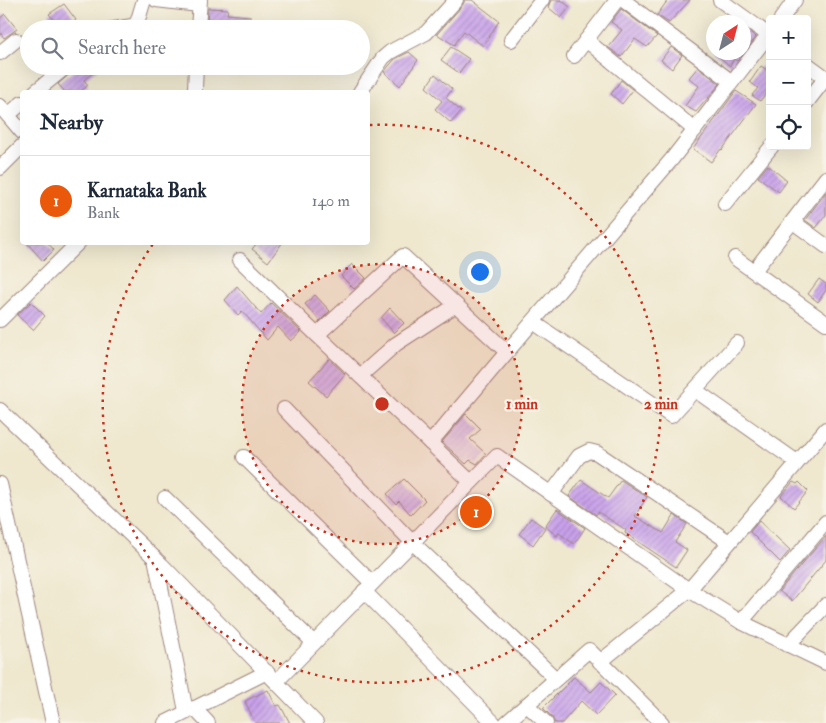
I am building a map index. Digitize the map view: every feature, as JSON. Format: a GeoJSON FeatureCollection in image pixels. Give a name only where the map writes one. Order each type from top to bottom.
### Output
{"type":"FeatureCollection","features":[{"type":"Feature","properties":{"kind":"street"},"geometry":{"type":"LineString","coordinates":[[137,20],[144,0]]}},
{"type":"Feature","properties":{"kind":"street"},"geometry":{"type":"LineString","coordinates":[[156,0],[200,3],[199,20]]}},
{"type":"Feature","properties":{"kind":"street"},"geometry":{"type":"LineString","coordinates":[[361,90],[383,58],[390,52],[426,33],[456,0]]}},
{"type":"Feature","properties":{"kind":"street"},"geometry":{"type":"LineString","coordinates":[[511,40],[542,0]]}},
{"type":"Feature","properties":{"kind":"street"},"geometry":{"type":"LineString","coordinates":[[574,56],[617,0]]}},
{"type":"Feature","properties":{"kind":"street"},"geometry":{"type":"LineString","coordinates":[[623,0],[732,82]]}},
{"type":"Feature","properties":{"kind":"street"},"geometry":{"type":"LineString","coordinates":[[720,0],[766,32]]}},
{"type":"Feature","properties":{"kind":"street"},"geometry":{"type":"LineString","coordinates":[[784,15],[795,0]]}},
{"type":"Feature","properties":{"kind":"street"},"geometry":{"type":"LineString","coordinates":[[430,443],[695,130],[766,38]]}},
{"type":"Feature","properties":{"kind":"street"},"geometry":{"type":"LineString","coordinates":[[0,53],[16,40]]}},
{"type":"Feature","properties":{"kind":"street"},"geometry":{"type":"LineString","coordinates":[[586,40],[695,130]]}},
{"type":"Feature","properties":{"kind":"street"},"geometry":{"type":"LineString","coordinates":[[811,67],[822,75],[824,80],[811,97]]}},
{"type":"Feature","properties":{"kind":"street"},"geometry":{"type":"LineString","coordinates":[[38,90],[57,75]]}},
{"type":"Feature","properties":{"kind":"street"},"geometry":{"type":"LineString","coordinates":[[195,88],[196,75]]}},
{"type":"Feature","properties":{"kind":"street"},"geometry":{"type":"LineString","coordinates":[[20,104],[4,111],[20,130]]}},
{"type":"Feature","properties":{"kind":"street"},"geometry":{"type":"LineString","coordinates":[[0,168],[20,148]]}},
{"type":"Feature","properties":{"kind":"street"},"geometry":{"type":"LineString","coordinates":[[725,204],[769,150]]}},
{"type":"Feature","properties":{"kind":"street"},"geometry":{"type":"LineString","coordinates":[[754,271],[826,179]]}},
{"type":"Feature","properties":{"kind":"street"},"geometry":{"type":"LineString","coordinates":[[793,222],[826,246]]}},
{"type":"Feature","properties":{"kind":"street"},"geometry":{"type":"LineString","coordinates":[[0,320],[76,245]]}},
{"type":"Feature","properties":{"kind":"street"},"geometry":{"type":"LineString","coordinates":[[317,336],[403,256],[508,352]]}},
{"type":"Feature","properties":{"kind":"street"},"geometry":{"type":"LineString","coordinates":[[735,258],[826,322]]}},
{"type":"Feature","properties":{"kind":"street"},"geometry":{"type":"LineString","coordinates":[[240,260],[471,482]]}},
{"type":"Feature","properties":{"kind":"street"},"geometry":{"type":"LineString","coordinates":[[360,376],[396,344],[456,305]]}},
{"type":"Feature","properties":{"kind":"street"},"geometry":{"type":"LineString","coordinates":[[533,322],[671,416],[737,343]]}},
{"type":"Feature","properties":{"kind":"street"},"geometry":{"type":"LineString","coordinates":[[694,390],[797,462]]}},
{"type":"Feature","properties":{"kind":"street"},"geometry":{"type":"LineString","coordinates":[[284,409],[412,542],[556,679]]}},
{"type":"Feature","properties":{"kind":"street"},"geometry":{"type":"LineString","coordinates":[[0,410],[155,558],[316,723]]}},
{"type":"Feature","properties":{"kind":"street"},"geometry":{"type":"LineString","coordinates":[[600,662],[689,590],[826,429]]}},
{"type":"Feature","properties":{"kind":"street"},"geometry":{"type":"LineString","coordinates":[[551,494],[579,456],[590,451],[597,453],[729,542]]}},
{"type":"Feature","properties":{"kind":"street"},"geometry":{"type":"LineString","coordinates":[[165,723],[190,710],[272,676],[314,643],[497,456],[689,590],[741,622],[826,663]]}},
{"type":"Feature","properties":{"kind":"street"},"geometry":{"type":"LineString","coordinates":[[244,457],[494,723]]}},
{"type":"Feature","properties":{"kind":"street"},"geometry":{"type":"LineString","coordinates":[[0,484],[53,723]]}},
{"type":"Feature","properties":{"kind":"street"},"geometry":{"type":"LineString","coordinates":[[165,498],[314,643]]}},
{"type":"Feature","properties":{"kind":"street"},"geometry":{"type":"LineString","coordinates":[[741,622],[826,522]]}},
{"type":"Feature","properties":{"kind":"street"},"geometry":{"type":"LineString","coordinates":[[155,558],[190,710],[208,723]]}},
{"type":"Feature","properties":{"kind":"street"},"geometry":{"type":"LineString","coordinates":[[788,645],[826,605]]}},
{"type":"Feature","properties":{"kind":"street"},"geometry":{"type":"LineString","coordinates":[[506,723],[589,650],[662,723]]}},
{"type":"Feature","properties":{"kind":"street"},"geometry":{"type":"LineString","coordinates":[[527,705],[546,723]]}},
{"type":"Feature","properties":{"kind":"building"},"geometry":{"type":"Polygon","coordinates":[[[465,0],[472,0],[499,21],[483,46],[464,31],[454,45],[437,34],[465,0]]]}},
{"type":"Feature","properties":{"kind":"building"},"geometry":{"type":"Polygon","coordinates":[[[551,0],[561,0],[570,7],[561,18],[548,7],[551,0]]]}},
{"type":"Feature","properties":{"kind":"building"},"geometry":{"type":"Polygon","coordinates":[[[668,0],[690,0],[669,23],[657,15],[668,0]]]}},
{"type":"Feature","properties":{"kind":"building"},"geometry":{"type":"Polygon","coordinates":[[[64,4],[76,20],[54,20],[49,14],[64,4]]]}},
{"type":"Feature","properties":{"kind":"building"},"geometry":{"type":"Polygon","coordinates":[[[208,8],[228,9],[227,14],[250,16],[250,20],[207,20],[208,8]]]}},
{"type":"Feature","properties":{"kind":"building"},"geometry":{"type":"Polygon","coordinates":[[[621,9],[657,36],[647,47],[635,39],[621,57],[608,47],[622,30],[611,22],[621,9]]]}},
{"type":"Feature","properties":{"kind":"building"},"geometry":{"type":"Polygon","coordinates":[[[5,14],[17,29],[4,38],[0,32],[0,18],[5,14]]]}},
{"type":"Feature","properties":{"kind":"building"},"geometry":{"type":"Polygon","coordinates":[[[751,33],[756,37],[751,43],[751,33]]]}},
{"type":"Feature","properties":{"kind":"building"},"geometry":{"type":"Polygon","coordinates":[[[451,47],[469,59],[459,73],[441,60],[451,47]]]}},
{"type":"Feature","properties":{"kind":"building"},"geometry":{"type":"Polygon","coordinates":[[[671,47],[682,55],[672,69],[661,60],[671,47]]]}},
{"type":"Feature","properties":{"kind":"building"},"geometry":{"type":"Polygon","coordinates":[[[409,52],[418,60],[400,86],[384,72],[395,59],[409,52]]]}},
{"type":"Feature","properties":{"kind":"building"},"geometry":{"type":"Polygon","coordinates":[[[723,60],[733,60],[730,66],[723,60]]]}},
{"type":"Feature","properties":{"kind":"building"},"geometry":{"type":"Polygon","coordinates":[[[761,66],[766,69],[766,94],[760,101],[752,95],[758,88],[750,82],[761,66]]]}},
{"type":"Feature","properties":{"kind":"building"},"geometry":{"type":"Polygon","coordinates":[[[698,67],[720,84],[696,112],[685,106],[699,86],[689,78],[698,67]]]}},
{"type":"Feature","properties":{"kind":"building"},"geometry":{"type":"Polygon","coordinates":[[[435,74],[452,89],[446,98],[461,111],[451,123],[435,109],[442,101],[426,87],[435,74]]]}},
{"type":"Feature","properties":{"kind":"building"},"geometry":{"type":"Polygon","coordinates":[[[68,75],[90,75],[84,80],[88,85],[82,90],[63,90],[58,84],[68,75]]]}},
{"type":"Feature","properties":{"kind":"building"},"geometry":{"type":"Polygon","coordinates":[[[621,80],[633,90],[622,104],[611,94],[621,80]]]}},
{"type":"Feature","properties":{"kind":"building"},"geometry":{"type":"Polygon","coordinates":[[[736,91],[756,104],[711,162],[693,149],[736,91]]]}},
{"type":"Feature","properties":{"kind":"building"},"geometry":{"type":"Polygon","coordinates":[[[768,165],[787,181],[779,192],[758,177],[768,165]]]}},
{"type":"Feature","properties":{"kind":"building"},"geometry":{"type":"Polygon","coordinates":[[[826,192],[826,215],[816,228],[805,220],[826,192]]]}},
{"type":"Feature","properties":{"kind":"building"},"geometry":{"type":"Polygon","coordinates":[[[29,245],[50,245],[54,250],[43,261],[29,245]]]}},
{"type":"Feature","properties":{"kind":"building"},"geometry":{"type":"Polygon","coordinates":[[[255,245],[281,245],[268,262],[252,249],[255,245]]]}},
{"type":"Feature","properties":{"kind":"building"},"geometry":{"type":"Polygon","coordinates":[[[352,264],[366,278],[354,289],[341,276],[352,264]]]}},
{"type":"Feature","properties":{"kind":"building"},"geometry":{"type":"Polygon","coordinates":[[[819,279],[826,284],[826,290],[818,302],[808,294],[819,279]]]}},
{"type":"Feature","properties":{"kind":"building"},"geometry":{"type":"Polygon","coordinates":[[[237,286],[261,314],[271,303],[301,332],[291,341],[278,327],[267,340],[242,311],[238,315],[225,300],[237,286]]]}},
{"type":"Feature","properties":{"kind":"building"},"geometry":{"type":"Polygon","coordinates":[[[315,295],[330,311],[320,321],[305,304],[315,295]]]}},
{"type":"Feature","properties":{"kind":"building"},"geometry":{"type":"Polygon","coordinates":[[[31,302],[45,316],[33,330],[17,315],[31,302]]]}},
{"type":"Feature","properties":{"kind":"building"},"geometry":{"type":"Polygon","coordinates":[[[390,308],[404,323],[394,333],[381,318],[390,308]]]}},
{"type":"Feature","properties":{"kind":"building"},"geometry":{"type":"Polygon","coordinates":[[[329,359],[345,374],[326,396],[309,381],[329,359]]]}},
{"type":"Feature","properties":{"kind":"building"},"geometry":{"type":"Polygon","coordinates":[[[466,414],[481,429],[470,439],[486,454],[477,464],[470,460],[466,464],[442,442],[466,414]]]}},
{"type":"Feature","properties":{"kind":"building"},"geometry":{"type":"Polygon","coordinates":[[[404,479],[425,500],[411,515],[399,501],[396,504],[387,494],[404,479]]]}},
{"type":"Feature","properties":{"kind":"building"},"geometry":{"type":"Polygon","coordinates":[[[581,480],[608,498],[621,480],[647,497],[635,516],[663,533],[674,515],[687,524],[675,542],[687,550],[676,567],[625,533],[626,530],[598,512],[596,515],[569,496],[581,480]]]}},
{"type":"Feature","properties":{"kind":"building"},"geometry":{"type":"Polygon","coordinates":[[[793,482],[797,484],[799,482],[808,491],[794,508],[781,496],[793,482]]]}},
{"type":"Feature","properties":{"kind":"building"},"geometry":{"type":"Polygon","coordinates":[[[557,509],[585,528],[574,544],[559,533],[557,536],[545,526],[557,509]]]}},
{"type":"Feature","properties":{"kind":"building"},"geometry":{"type":"Polygon","coordinates":[[[531,518],[545,528],[533,545],[519,534],[531,518]]]}},
{"type":"Feature","properties":{"kind":"building"},"geometry":{"type":"Polygon","coordinates":[[[759,521],[790,550],[780,562],[750,532],[759,521]]]}},
{"type":"Feature","properties":{"kind":"building"},"geometry":{"type":"Polygon","coordinates":[[[826,536],[826,560],[792,601],[779,591],[826,536]]]}},
{"type":"Feature","properties":{"kind":"building"},"geometry":{"type":"Polygon","coordinates":[[[574,677],[591,692],[601,682],[615,695],[596,715],[581,701],[562,723],[555,723],[543,708],[574,677]]]}},
{"type":"Feature","properties":{"kind":"building"},"geometry":{"type":"Polygon","coordinates":[[[268,690],[276,706],[280,705],[290,723],[255,723],[245,701],[268,690]]]}},
{"type":"Feature","properties":{"kind":"place","name":"Karnataka Bank"},"geometry":{"type":"Point","coordinates":[476,512]}}]}
